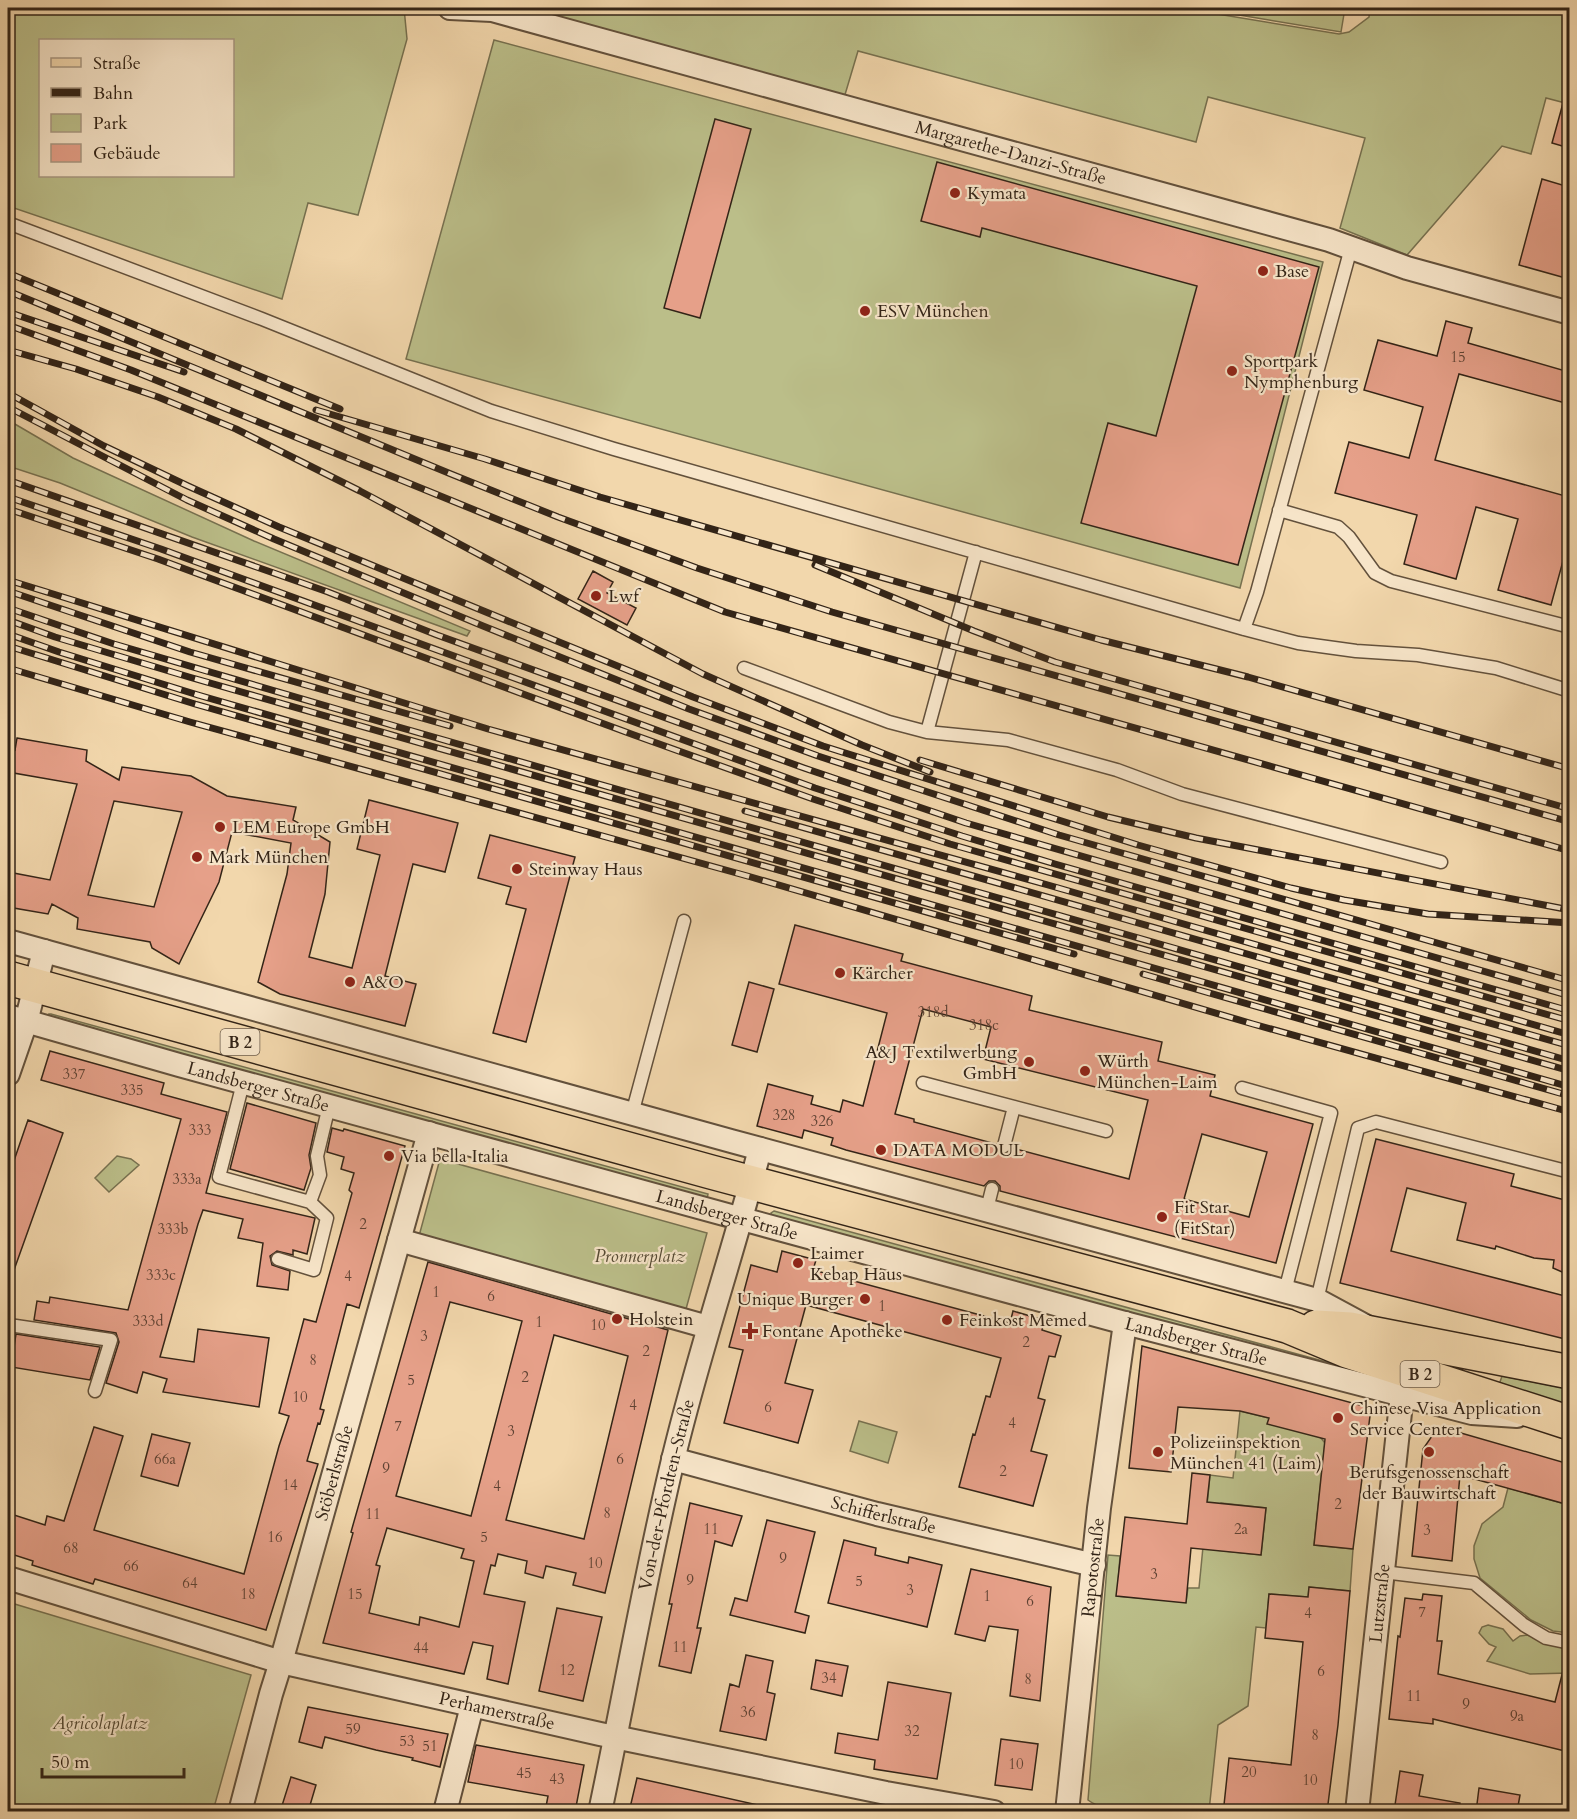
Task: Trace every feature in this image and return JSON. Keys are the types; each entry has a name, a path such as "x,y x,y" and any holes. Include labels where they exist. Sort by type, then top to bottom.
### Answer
{"main road":[{"name":"Landsberger Straße","path":"21,982 1084,1273 1287,1326 1347,1351 1476,1372 1569,1372"},
{"name":"Landsberger Straße","path":"1287,1326 1350,1329 1384,1336 1476,1372 1562,1420"}],"street":[{"name":"Margarethe-Danzi-Straße","path":"450,8 492,10 1249,218 1351,248 1407,268 1569,313"},
{"name":"Landsberger Straße","path":"8,941 760,1149 989,1199 1317,1300 1384,1336"},
{"path":"8,1074 21,982 45,951"},
{"name":"Landsberger Straße","path":"17,1019 243,1083 1125,1323 1472,1413 1562,1420"},
{"name":"Stöberlstraße","path":"240,1812 270,1694 281,1662 429,1133"},
{"path":"752,1182 760,1149"},
{"name":"Von-der-Pfordten-Straße","path":"600,1812 640,1602 673,1459 708,1328 752,1182"},
{"path":"399,1240 708,1328"},
{"name":"Rapotostraße","path":"1067,1812 1099,1508 1125,1323"},
{"name":"Lutzstraße","path":"1357,1812 1402,1394"},
{"name":"Schifferlstraße","path":"673,1459 877,1514 1094,1565"},
{"name":"Perhamerstraße","path":"8,1578 281,1662 615,1737 897,1804 994,1812"},
{"path":"445,1812 472,1706"}],"lane":[{"path":"8,223 491,411 625,452 1298,643 1356,651 1418,654 1496,668 1569,691"},
{"path":"1244,629 1257,592 1351,248"},
{"path":"1279,510 1338,527 1349,537 1376,573 1391,581 1569,627"},
{"path":"927,732 976,552"},
{"path":"744,668 889,722 927,732 1008,740 1117,770 1182,794 1441,862"},
{"path":"632,1114 684,921"},
{"path":"243,1083 219,1177 310,1202 327,1218 314,1270 278,1259"},
{"path":"923,1083 1106,1131"},
{"path":"1242,1088 1331,1113 1285,1291"},
{"path":"310,1202 320,1175 317,1156 329,1106"},
{"path":"1004,1146 1014,1107"},
{"path":"1317,1300 1358,1128 1376,1122 1569,1172"},
{"path":"8,1334 9,1324 111,1340 95,1391"},
{"path":"1383,1572 1474,1582 1524,1625 1546,1638 1569,1643"}],"green space":[{"path":"8,8 404,8 407,39 358,215 308,203 282,299 8,206"},
{"path":"519,8 1181,8 1339,34 1349,32 1369,17 1370,8 1569,8 1569,104 1546,98 1531,154 1502,146 1407,255 1340,228 1365,138 1208,97 1196,142 858,51 844,98"},
{"path":"1197,8 1345,8 1341,32"},
{"name":"ESV München","path":"494,40 1323,262 1240,588 406,359"},
{"path":"8,420 73,458 254,541 470,631 467,636 192,537 60,483 8,466"},
{"path":"49,1014 708,1194 707,1199 50,1019"},
{"path":"117,1156 131,1159 139,1165 109,1192 95,1178"},
{"name":"Pronnerplatz","path":"440,1159 707,1233 686,1309 419,1236"},
{"path":"774,1211 1363,1372 1433,1395 772,1216 771,1213"},
{"path":"1502,1376 1569,1389 1569,1406 1503,1384 1500,1382"},
{"path":"1240,1411 1269,1418 1320,1437 1325,1443 1314,1545 1353,1549 1350,1591 1309,1587 1308,1597 1269,1594 1266,1628 1256,1627 1248,1706 1218,1725 1209,1811 1146,1812 1099,1806 1088,1800 1108,1555 1120,1556 1117,1596 1186,1602 1188,1588 1199,1588 1210,1475 1233,1478","holes":["1221,1503 1266,1508 1261,1555 1216,1550"]},
{"path":"859,1421 897,1432 888,1463 850,1451"},
{"path":"1508,1488 1569,1505 1569,1633 1553,1631 1531,1620 1480,1578 1474,1559 1474,1546 1482,1524 1503,1507"},
{"name":"Agricolaplatz","path":"8,1602 251,1675 213,1811 8,1811"},
{"path":"1488,1625 1503,1629 1513,1641 1520,1636 1527,1635 1569,1647 1569,1673 1530,1674 1487,1661 1496,1647 1489,1644 1479,1633 1482,1627"}],"building":[{"path":"1565,96 1569,97 1569,148 1552,143"},
{"path":"715,119 751,129 700,318 664,308"},
{"name":"Sportpark Nymphenburg","path":"937,162 1319,267 1238,565 1081,523 1108,423 1156,436 1197,286 982,228 980,237 921,221"},
{"path":"1542,179 1569,187 1569,279 1519,265"},
{"path":"1446,321 1472,328 1468,343 1569,372 1569,404 1459,374 1435,460 1569,497 1569,539 1551,605 1498,590 1518,519 1476,507 1456,579 1404,564 1417,515 1335,493 1349,442 1409,458 1423,407 1364,390 1378,340 1437,356"},
{"name":"Lwf","path":"593,571 613,582 607,593 636,608 627,625 578,599"},
{"name":"Mark München","path":"17,738 87,750 86,761 119,780 122,767 191,776 227,796 296,807 293,820 330,842 325,894 309,957 352,968 380,855 357,849 369,800 458,823 445,872 413,864 385,976 416,984 405,1026 280,994 258,982 287,874 291,843 232,832 219,882 179,964 152,948 150,942 77,929 78,918 52,904 48,914 8,907 8,872 50,880 77,784 8,772 8,746 15,750","holes":["114,801 182,812 154,907 88,895"]},
{"path":"490,835 575,857 526,1042 493,1033 526,909 506,904 511,887 478,878"},
{"path":"795,925 903,954 901,961 1032,996 1029,1010 1162,1042 1158,1061 1215,1075 1210,1096 1313,1124 1276,1263 1000,1191 1000,1186 995,1181 989,1181 984,1186 846,1150 831,1145 833,1138 804,1130 802,1138 757,1126 768,1084 813,1096 811,1104 840,1112 843,1100 863,1106 887,1013 779,984","holes":["923,1009 991,1027 983,1059 1148,1100 1129,1179 1012,1148 1007,1154 1001,1154 996,1149 996,1144 914,1122 914,1119 895,1114","1202,1134 1267,1152 1249,1217 1184,1199"]},
{"path":"749,982 774,989 757,1052 732,1045"},
{"path":"50,1051 164,1083 161,1094 227,1112 206,1193 315,1218 307,1254 293,1250 293,1255 277,1251 270,1256 272,1265 290,1271 288,1290 257,1286 263,1243 238,1238 243,1219 203,1210 198,1224 160,1357 194,1362 198,1329 269,1338 259,1407 163,1392 167,1379 143,1372 137,1393 106,1383 119,1342 116,1333 34,1320 37,1301 49,1303 50,1297 128,1310 181,1119 41,1080"},
{"path":"247,1103 316,1123 309,1155 311,1168 304,1190 230,1169"},
{"path":"28,1120 63,1133 9,1284 8,1178"},
{"path":"332,1128 343,1131 344,1129 405,1146 359,1308 347,1304 320,1409 324,1410 307,1461 318,1464 266,1630 95,1579 93,1584 32,1565 33,1561 8,1553 8,1513 45,1525 47,1516 64,1521 94,1427 123,1436 94,1530 244,1574 289,1416 279,1413 304,1319 316,1322 352,1193 349,1190 354,1173 341,1169 344,1157 327,1152"},
{"path":"1376,1139 1514,1174 1511,1186 1569,1201 1569,1275 1553,1268 1554,1260 1534,1258 1496,1246 1495,1249 1457,1240 1466,1203 1407,1188 1391,1251 1569,1297 1569,1340 1340,1283"},
{"path":"782,1251 816,1260 813,1270 1010,1323 1013,1311 1044,1320 1042,1330 1061,1336 1055,1357 1049,1356 1038,1398 1045,1400 1031,1451 1047,1455 1033,1506 959,1487 973,1434 975,1435 986,1396 990,1397 1001,1358 806,1305 785,1383 813,1390 798,1443 724,1423 743,1350 729,1347 751,1265 777,1272"},
{"path":"428,1262 668,1330 605,1593 573,1585 576,1573 546,1566 543,1578 525,1573 527,1561 498,1554 495,1566 491,1565 484,1594 525,1602 508,1684 487,1679 493,1646 473,1642 464,1674 323,1643 353,1533 351,1532","holes":["450,1302 522,1321 471,1516 396,1496","554,1335 628,1356 584,1539 506,1520","387,1528 464,1549 461,1558 474,1561 459,1627 420,1617 419,1625 369,1613 380,1566 376,1565"]},
{"path":"16,1334 100,1347 90,1380 11,1367"},
{"path":"1142,1346 1371,1408 1353,1549 1314,1545 1325,1439 1267,1424 1269,1418 1240,1411 1178,1407 1171,1472 1129,1468"},
{"path":"1446,1430 1569,1464 1569,1505 1460,1475 1452,1561 1412,1556 1423,1449 1432,1436"},
{"path":"152,1434 190,1443 178,1486 141,1476"},
{"path":"1192,1473 1210,1475 1207,1502 1266,1508 1261,1555 1191,1548 1186,1603 1116,1596 1125,1517 1187,1524"},
{"path":"690,1503 742,1516 732,1546 715,1541 697,1628 701,1628 691,1673 659,1666"},
{"path":"767,1520 815,1532 795,1612 809,1616 805,1633 730,1615 735,1598 747,1601"},
{"path":"844,1540 876,1548 875,1555 908,1563 909,1557 942,1565 927,1627 828,1603"},
{"path":"971,1569 1051,1587 1040,1701 1010,1696 1018,1630 989,1626 985,1641 955,1634"},
{"path":"1309,1587 1350,1591 1338,1725 1327,1812 1290,1812 1224,1805 1229,1758 1291,1765 1303,1642 1265,1638 1269,1594 1308,1597"},
{"path":"1423,1594 1442,1596 1437,1641 1442,1641 1438,1674 1555,1702 1564,1667 1569,1667 1569,1752 1433,1719 1433,1724 1389,1719 1398,1636 1400,1637 1405,1598 1422,1600"},
{"path":"557,1608 602,1617 583,1701 539,1691"},
{"path":"746,1655 773,1661 767,1692 775,1694 766,1740 720,1731 730,1684 739,1687"},
{"path":"816,1660 848,1666 842,1696 811,1689"},
{"path":"888,1682 951,1693 937,1779 874,1769 875,1760 835,1753 838,1733 878,1740"},
{"path":"308,1707 448,1734 440,1767 412,1760 413,1758 325,1737 322,1748 299,1742"},
{"path":"1001,1739 1038,1744 1032,1790 995,1785"},
{"path":"476,1745 584,1765 575,1812 545,1812 548,1796 468,1782"},
{"path":"1400,1771 1423,1775 1419,1796 1460,1803 1459,1812 1394,1812"},
{"path":"291,1777 316,1785 308,1812 280,1812"},
{"path":"637,1778 758,1805 757,1812 629,1812"},
{"path":"1479,1788 1520,1795 1517,1812 1476,1812"}],"railway":[{"path":"8,273 340,409"},
{"path":"8,291 451,474 558,517 697,568 832,612 1570,822"},
{"path":"8,312 184,372"},
{"path":"8,325 131,370 725,612 1570,851"},
{"path":"8,350 76,369 158,397 236,429 360,491 703,674 862,745 930,772"},
{"path":"8,393 104,446 279,527 693,697 823,746 1138,845 1291,888 1344,900 1428,914 1570,923"},
{"path":"8,407 187,500 274,539 689,709 818,756 1059,835 1570,981"},
{"path":"316,410 485,459 600,497 1101,640 1248,677 1570,769"},
{"path":"8,480 328,592 437,635 804,768 966,823 1570,996"},
{"path":"8,497 161,549 815,788 1055,864 1570,1011"},
{"path":"8,509 158,559 813,799 950,844 1570,1021"},
{"path":"815,565 1055,662 1570,809"},
{"path":"8,580 488,729 1048,885 1570,1035"},
{"path":"8,591 190,652 450,726"},
{"path":"8,608 114,644 395,726 1570,1061"},
{"path":"8,620 55,637 189,677 1570,1071"},
{"path":"8,634 198,695 1570,1087"},
{"path":"8,646 195,704 1074,954"},
{"path":"8,668 190,722 751,877 1253,1024 1570,1112"},
{"path":"920,760 1108,817 1196,838 1570,910"},
{"path":"745,811 1570,1046"},
{"path":"1143,974 1570,1096"}],"place":[{"name":"Kymata","path":"955,193"},
{"name":"Base","path":"1263,271"},
{"name":"ESV München","path":"865,311"},
{"name":"Sportpark Nymphenburg","path":"1232,371"},
{"name":"Lwf","path":"596,596"},
{"name":"LEM Europe GmbH","path":"220,827"},
{"name":"Mark München","path":"197,857"},
{"name":"Steinway Haus","path":"517,869"},
{"name":"Kärcher","path":"840,973"},
{"name":"A&O","path":"350,982"},
{"name":"A&J Textilwerbung GmbH","path":"1029,1062"},
{"name":"Würth München-Laim","path":"1085,1071"},
{"name":"DATA MODUL","path":"881,1150"},
{"name":"Via bella Italia","path":"389,1156"},
{"name":"Fit Star (FitStar)","path":"1162,1217"},
{"name":"Laimer Kebap Haus","path":"798,1263"},
{"name":"Unique Burger","path":"865,1299"},
{"name":"Holstein","path":"617,1319"},
{"name":"Feinkost Memed","path":"947,1320"},
{"name":"Fontane Apotheke","path":"750,1331"},
{"name":"Chinese Visa Application Service Center","path":"1338,1418"},
{"name":"Polizeiinspektion München 41 (Laim)","path":"1158,1452"},
{"name":"Berufsgenossenschaft der Bauwirtschaft","path":"1429,1452"}]}
